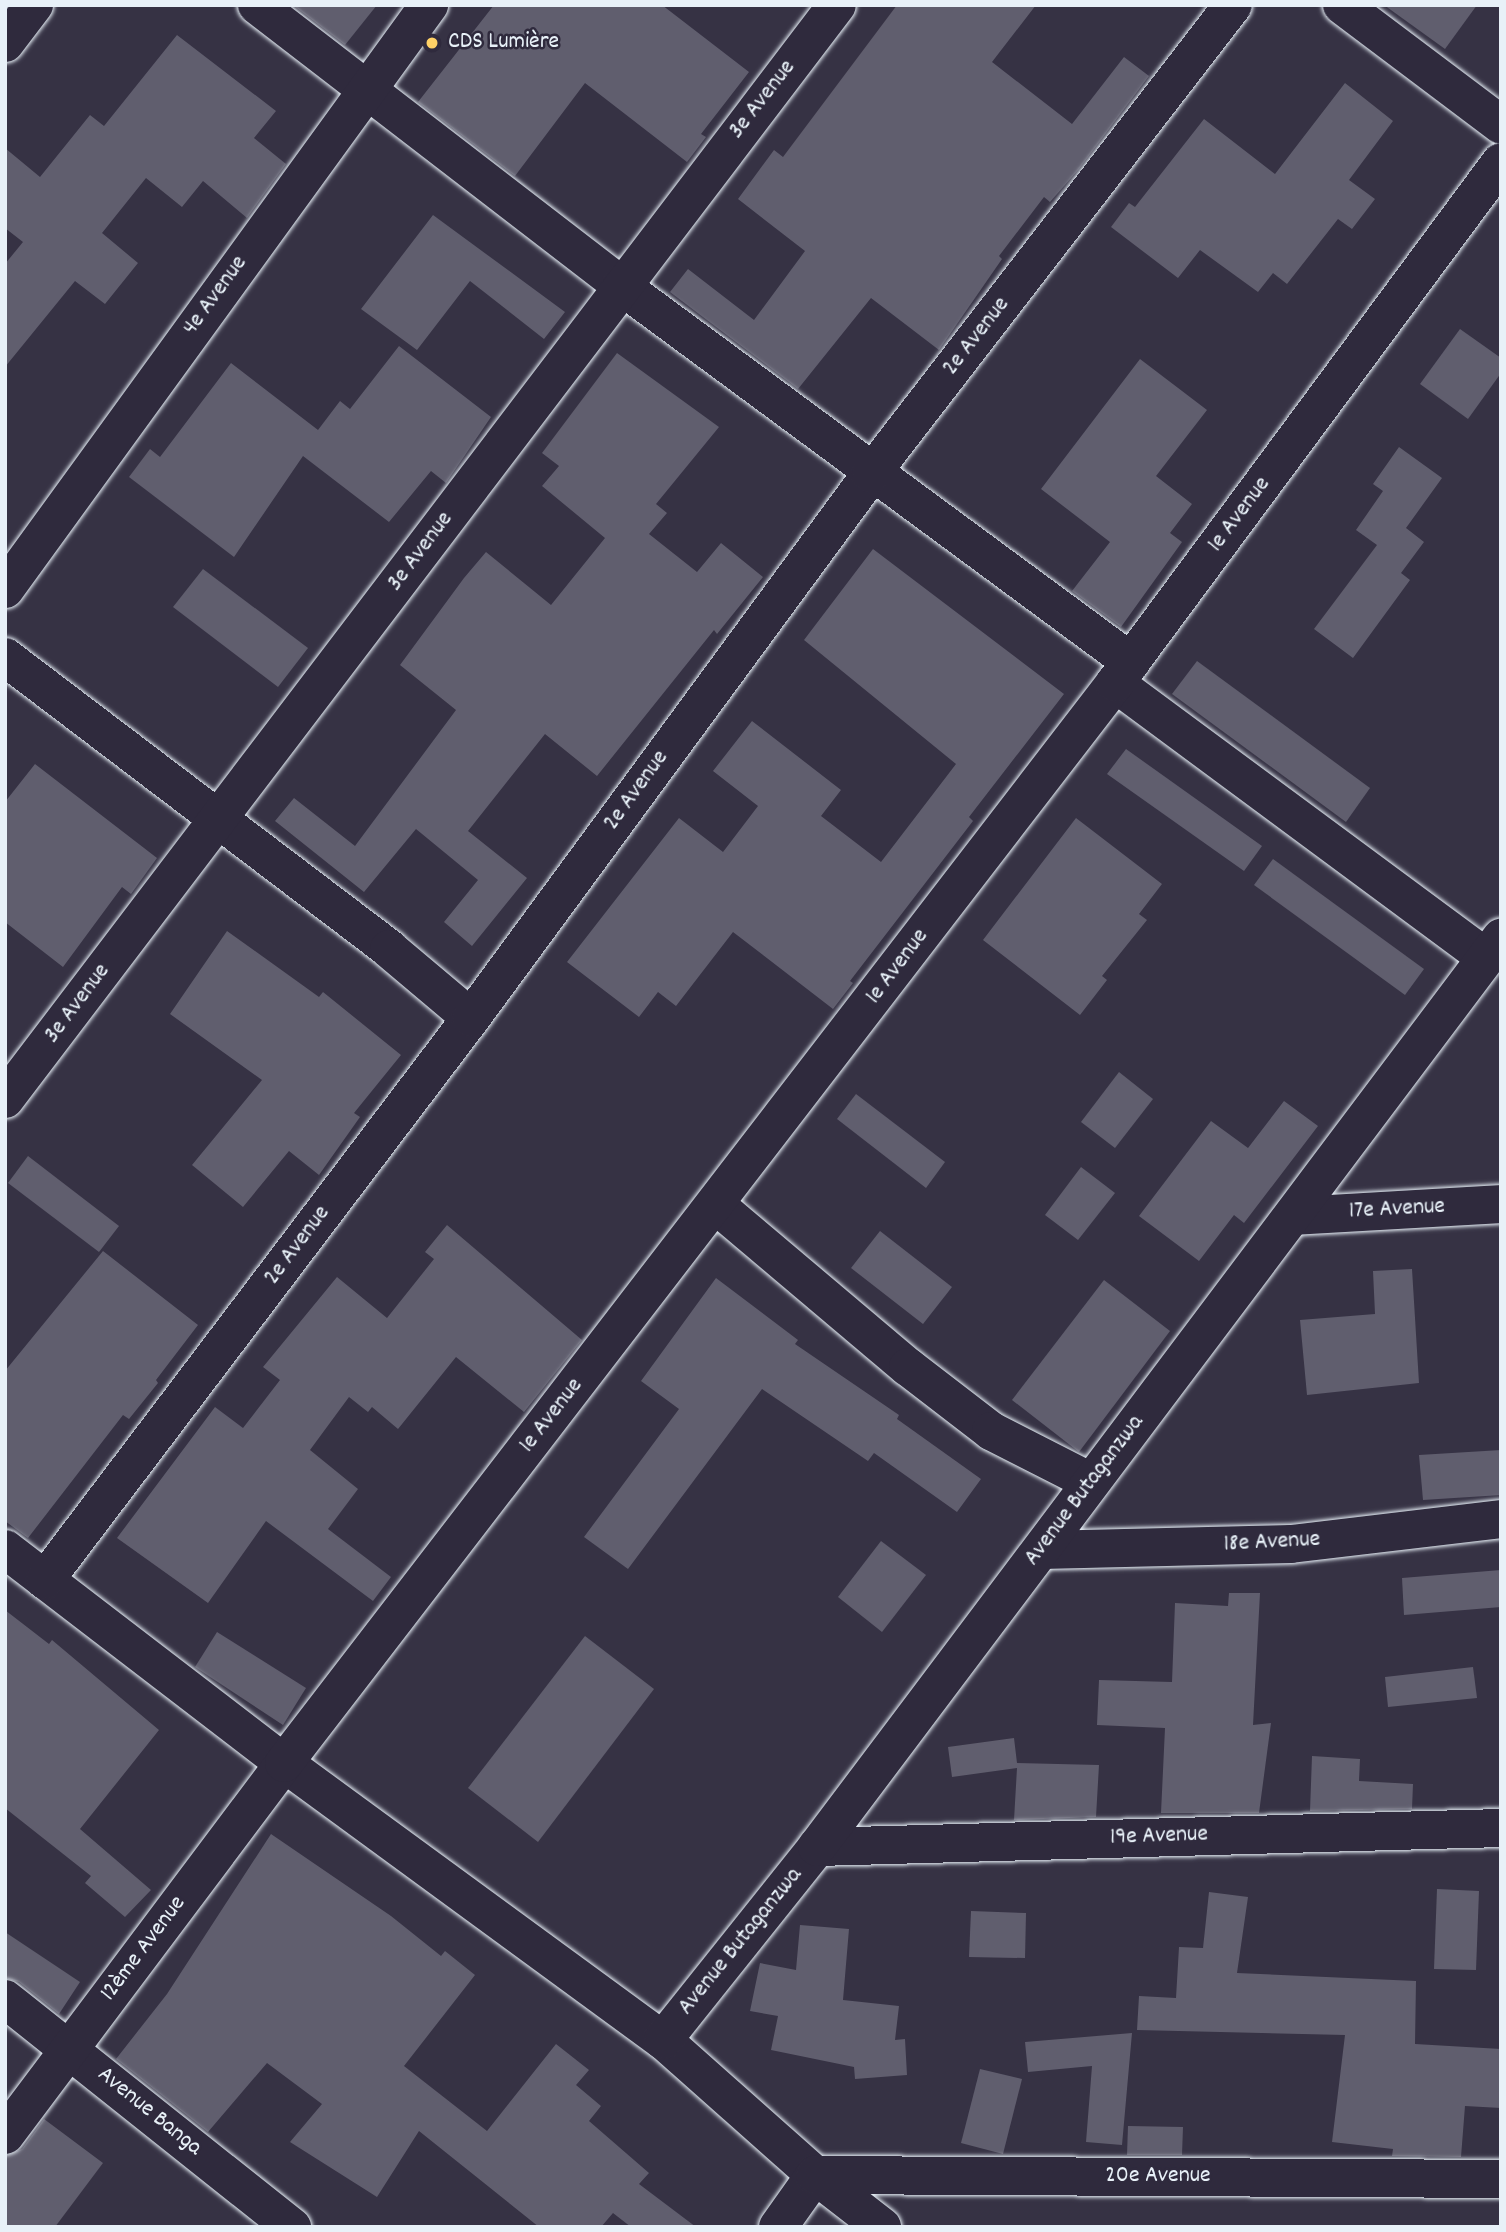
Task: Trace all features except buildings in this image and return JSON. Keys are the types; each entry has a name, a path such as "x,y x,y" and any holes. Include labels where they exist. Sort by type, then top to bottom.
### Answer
{"street":[{"path":"5,43 34,5"},
{"path":"257,5 364,90 871,474 1123,673 1493,947"},
{"name":"4e Avenue","path":"5,589 364,90 429,5"},
{"name":"3e Avenue","path":"5,1099 219,821 620,285 837,5"},
{"name":"2e Avenue","path":"45,1580 471,1018 871,474 1233,5"},
{"path":"1342,5 1501,125"},
{"name":"1e Avenue","path":"284,1763 1123,673 1501,162"},
{"path":"5,657 389,949 471,1018"},
{"name":"Avenue Butaganzwa","path":"663,2040 817,1847 1493,947"},
{"name":"17e Avenue","path":"1293,1216 1501,1204"},
{"path":"716,1205 908,1367 991,1431 1091,1482"},
{"name":"18e Avenue","path":"1042,1550 1291,1545 1501,1519"},
{"path":"5,1549 284,1763 663,2040 815,2175 882,2227"},
{"name":"12ème Avenue","path":"5,2135 284,1763"},
{"name":"19e Avenue","path":"817,1847 1501,1828"},
{"name":"Avenue Banga","path":"5,1999 292,2227"},
{"path":"778,2227 815,2175"},
{"name":"20e Avenue","path":"815,2175 1501,2179"}],"place":[{"name":"CDS Lumière","path":"432,43"}]}
